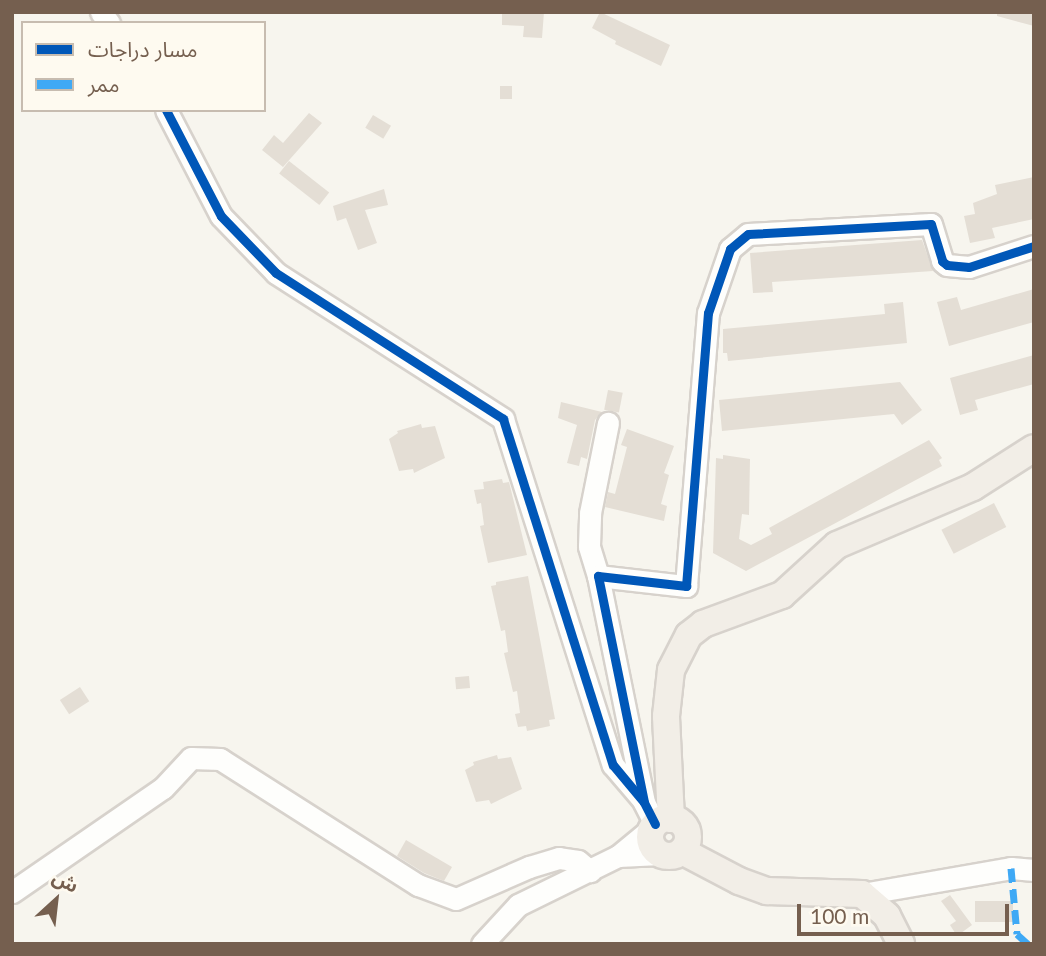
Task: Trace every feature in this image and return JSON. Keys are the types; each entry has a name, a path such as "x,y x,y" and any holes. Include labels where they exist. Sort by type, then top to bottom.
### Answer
{"main road":[{"path":"901,944 887,916 862,894 767,891 671,853 687,840 685,828 656,818 667,782 666,716 671,670 689,635 703,624 782,594 837,545 973,487 1034,448"}],"street":[{"path":"167,112 221,216 276,273 503,419 613,765 656,818"},
{"path":"598,576 686,586 708,313 730,248 748,234 930,224 942,261 947,265 969,268 1034,247"},
{"path":"608,424 590,513 589,546 656,818"},
{"path":"12,892 163,788 191,758 220,760 418,885 456,899 529,867 559,858 578,861 590,871"},
{"path":"482,944 518,905 618,856 656,818"},
{"path":"618,856 671,853"},
{"path":"862,894 1011,868 1034,870"}],"building":[{"path":"502,12 544,12 542,38 523,37 524,26 502,25"},
{"path":"600,12 670,45 661,66 615,44 616,41 592,28"},
{"path":"997,12 1034,12 1034,26 997,16"},
{"path":"500,86 512,86 512,99 500,99"},
{"path":"309,113 322,123 283,167 262,150 274,135 283,143"},
{"path":"373,115 391,126 383,139 365,128"},
{"path":"289,161 329,192 319,205 279,174"},
{"path":"1034,177 1034,219 992,228 995,238 970,243 964,216 975,214 973,203 997,194 995,185"},
{"path":"384,189 388,205 365,210 377,243 358,250 346,218 337,221 333,206"},
{"path":"922,240 933,271 772,282 773,292 753,293 750,253"},
{"path":"1034,289 1034,322 949,346 937,302 957,297 961,310"},
{"path":"903,302 907,343 728,361 727,353 723,353 723,329 885,314 884,304"},
{"path":"1034,355 1034,384 975,400 978,410 960,415 950,378"},
{"path":"900,382 922,410 902,425 894,414 722,431 719,400"},
{"path":"608,390 623,393 619,412 604,410"},
{"path":"561,402 602,412 595,420 587,459 581,457 579,466 567,463 577,425 558,418"},
{"path":"421,424 422,428 435,426 445,458 414,473 413,469 399,471 389,439 398,433 397,431"},
{"path":"627,429 674,446 664,473 669,475 661,504 667,506 664,521 605,507 608,492 615,494 627,447 621,445"},
{"path":"929,440 942,458 939,460 942,466 746,571 713,553 716,458 723,459 723,455 750,459 749,515 742,514 739,539 751,545 772,534 769,528"},
{"path":"502,479 503,483 509,482 527,555 488,563 480,526 484,525 481,503 477,504 474,490 484,489 483,482"},
{"path":"994,503 1006,527 954,554 941,530"},
{"path":"528,576 555,719 549,720 550,726 527,731 526,726 518,727 515,714 520,713 517,691 513,692 504,653 508,652 505,630 501,631 491,586 496,585 496,582"},
{"path":"469,676 470,688 456,689 455,677"},
{"path":"80,687 89,701 69,714 60,700"},
{"path":"497,755 498,759 511,757 522,789 491,804 489,800 476,802 465,770 474,765 473,762"},
{"path":"406,840 452,867 444,881 424,873 397,856"},
{"path":"950,895 972,925 957,936 950,925 956,921 941,901"},
{"path":"975,901 1013,901 1013,922 975,922"}],"marked path":[{"path":"1011,868 1017,934 1028,944"}],"cycle path":[{"path":"167,112 221,216 276,273 503,419 613,765 643,801"},
{"path":"655,824 644,802 598,576 686,586 708,313 730,249 748,234 931,224 942,261 947,265 969,267 1034,246"}]}
